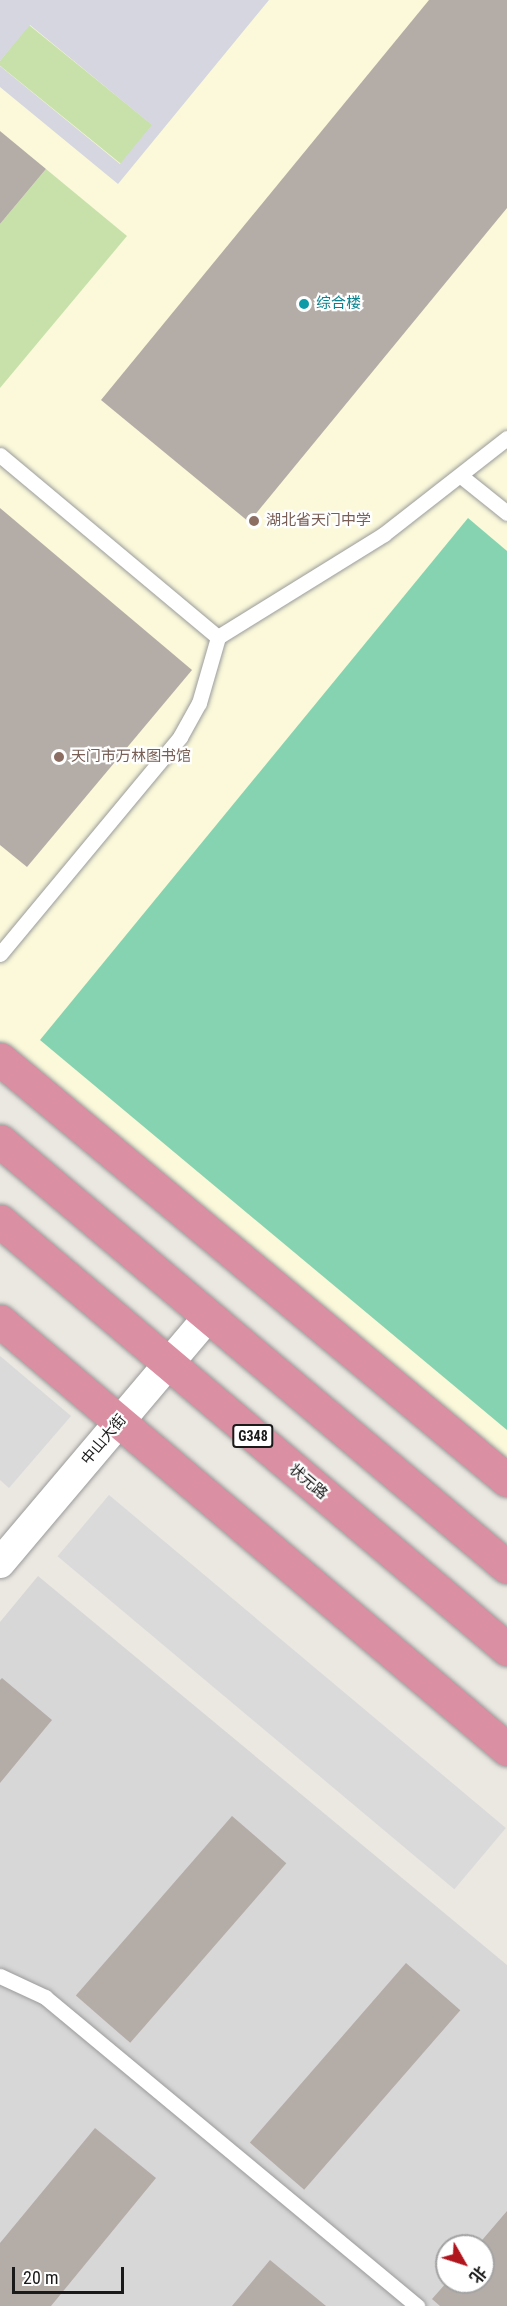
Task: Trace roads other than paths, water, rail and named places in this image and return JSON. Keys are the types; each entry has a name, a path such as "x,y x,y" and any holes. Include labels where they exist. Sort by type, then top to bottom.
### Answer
{"highway":[{"path":"0,1059 507,1480"},
{"path":"0,1141 207,1318 507,1567"},
{"name":"状元路","path":"0,1221 507,1649"},
{"path":"0,1321 507,1749"}],"street":[{"name":"中山大街","path":"0,1563 207,1318"}],"lane":[{"path":"0,954 180,736 200,703 218,637 384,534 507,438"},
{"path":"0,455 218,637"},
{"path":"461,476 507,513"},
{"path":"0,1976 45,1997 417,2306"}],"place":[{"name":"综合楼","path":"304,304"},
{"name":"湖北省天门中学","path":"254,521"},
{"name":"天门市万林图书馆","path":"59,757"}]}
